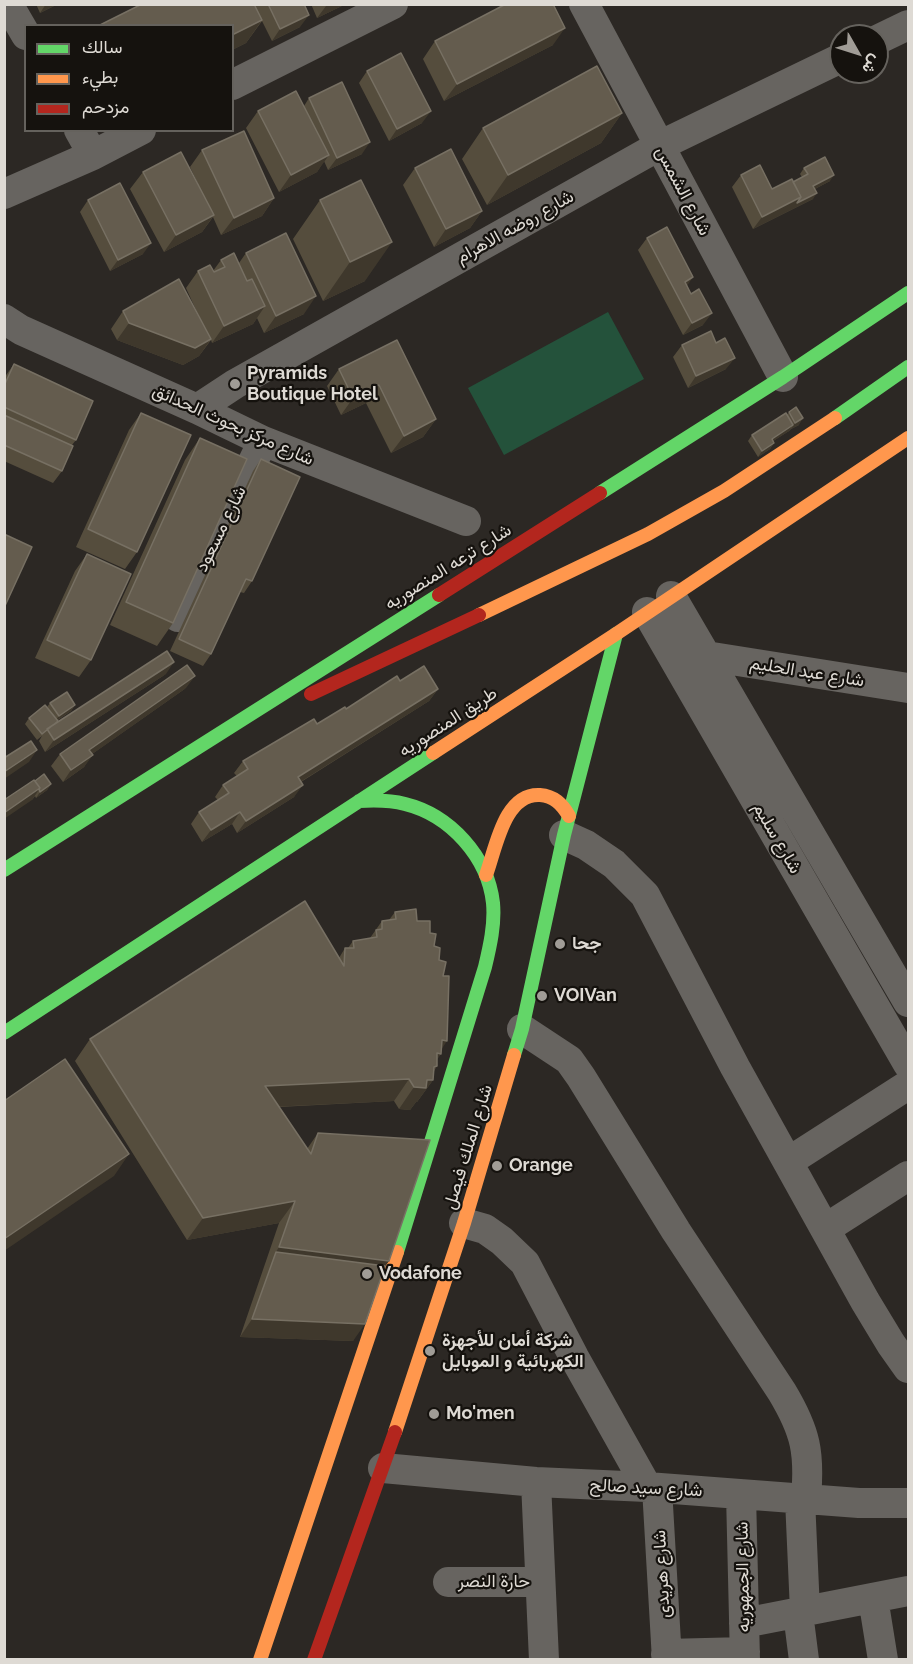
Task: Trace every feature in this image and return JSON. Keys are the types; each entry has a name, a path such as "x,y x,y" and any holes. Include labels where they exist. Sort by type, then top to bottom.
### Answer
{"main road":[{"name":"شارع ترعه المنصوريه","path":"4,870 783,376 909,292"},
{"path":"255,710 321,691 561,578 648,534 724,491 909,368"},
{"name":"طريق المنصوريه","path":"4,1033 616,634 909,438"},
{"name":"شارع الملك فيصل","path":"314,1659 383,1468 464,1223 522,1029 567,825 616,634"},
{"path":"486,875 506,817 516,802 533,794 551,797 565,808 567,825"},
{"name":"شارع الملك فيصل","path":"260,1659 425,1166 482,979 494,928 493,901 486,875 474,852 456,832 435,816 411,805 386,800 359,801"}],"street":[{"path":"8,4 24,32"},
{"path":"234,84 393,4"},
{"name":"شارع الشمس","path":"584,4 783,376"},
{"path":"889,34 909,25"},
{"name":"شارع روضه الاهرام","path":"197,410 235,384 659,146 829,64"},
{"path":"4,194 86,142 132,132"},
{"name":"شارع مركز بحوث الحدائق","path":"4,319 21,330 263,441 466,521"},
{"name":"شارع مسعود","path":"178,616 263,441"},
{"name":"شارع سليم","path":"671,596 909,1002"},
{"name":"شارع سليم","path":"647,612 909,1064"},
{"name":"شارع عبد الحليم","path":"706,656 909,688"},
{"path":"567,825 586,845 614,864 645,895 735,1067 865,1301 891,1344 909,1368"},
{"path":"522,1029 569,1060 796,1416 805,1443 809,1471 803,1499 804,1659"},
{"path":"788,1162 909,1085"},
{"path":"825,1229 909,1176"},
{"path":"464,1223 484,1229 502,1241 525,1263 573,1357 652,1487"},
{"name":"شارع سيد صالح","path":"383,1468 536,1482 652,1487 859,1503 909,1503"},
{"path":"536,1482 544,1659"},
{"name":"شارع هريدى","path":"652,1487 666,1657"},
{"name":"شارع الجمهوريه","path":"741,1494 745,1645"},
{"name":"حارة النصر","path":"447,1582 540,1582"},
{"path":"666,1657 745,1645 802,1612 909,1591"},
{"path":"873,1598 883,1659"}],"green space":[{"path":"608,312 644,379 504,455 468,388"}],"building":[{"path":"142,4 254,4 262,20 234,34 234,24 102,24"},
{"path":"268,4 304,4 309,15 280,29"},
{"path":"506,4 553,4 565,28 457,84 435,41"},
{"path":"401,53 431,111 397,129 367,71"},
{"path":"597,66 622,113 508,175 483,128"},
{"path":"342,82 370,142 337,158 309,98"},
{"path":"296,91 329,155 291,175 258,111"},
{"path":"244,131 274,198 234,218 202,150"},
{"path":"451,149 482,211 446,229 415,168"},
{"path":"181,152 214,215 176,235 143,172"},
{"path":"825,157 834,175 813,186 817,193 797,203 801,197 793,182 808,174 804,168"},
{"path":"760,165 772,189 792,179 801,197 762,217 741,175"},
{"path":"361,180 392,242 350,262 320,200"},
{"path":"120,183 151,243 118,260 88,200"},
{"path":"667,227 693,277 685,282 691,294 699,289 712,313 692,323 647,238"},
{"path":"286,233 316,296 276,316 246,253"},
{"path":"234,253 247,281 252,279 265,306 224,326 198,271 210,265 214,272 225,267 221,260"},
{"path":"179,279 211,339 195,348 129,323 123,311"},
{"path":"711,331 716,343 725,338 735,358 696,376 682,345"},
{"path":"397,340 436,419 404,436 379,385 353,398 339,369"},
{"path":"14,364 93,401 76,440 4,407 4,386"},
{"path":"796,407 803,418 795,423 789,412"},
{"path":"141,413 191,435 137,552 88,529"},
{"path":"786,413 793,425 772,439 774,443 762,451 752,435"},
{"path":"4,415 73,446 62,471 4,445"},
{"path":"200,438 247,459 173,623 126,602"},
{"path":"261,459 300,477 252,581 246,579 211,654 179,639"},
{"path":"4,534 32,547 4,608"},
{"path":"87,554 131,574 91,660 47,640"},
{"path":"167,651 174,662 54,740 47,729"},
{"path":"187,665 195,676 89,750 93,755 71,770 60,754"},
{"path":"424,666 438,689 298,777 303,785 246,821 240,812 211,830 199,812 229,793 223,785 248,769 243,761 314,719 317,724 345,707 346,709 397,676 400,681"},
{"path":"67,692 75,705 59,716 50,703"},
{"path":"45,705 58,721 42,734 29,718"},
{"path":"31,741 37,750 4,772 4,758"},
{"path":"44,774 51,784 40,792 35,781"},
{"path":"34,780 40,788 4,813 4,800"},
{"path":"305,901 344,966 345,948 354,948 353,941 377,937 376,930 382,929 382,921 396,919 395,912 416,909 417,921 430,921 430,933 436,934 434,946 440,948 439,960 446,962 443,976 449,976 447,1041 442,1040 441,1054 437,1053 437,1066 434,1067 433,1080 427,1080 426,1088 414,1087 409,1079 265,1086 311,1154 318,1133 430,1140 389,1261 279,1247 295,1201 203,1218 90,1039"},
{"path":"65,1059 129,1154 4,1239 4,1101"},
{"path":"276,1252 385,1266 365,1324 252,1319"}],"traffic: fast":[{"path":"600,493 783,377 908,293"},
{"path":"835,418 908,367"},
{"path":"4,870 439,595"},
{"path":"514,1055 522,1029 564,835 616,634"},
{"path":"4,1033 433,753"},
{"path":"359,801 405,804 437,818 451,828 475,854 490,886 493,903 493,927 485,967 397,1252"}],"traffic: slow":[{"path":"479,615 648,534 724,491 835,418"},
{"path":"433,753 616,634 908,438"},
{"path":"486,875 503,824 518,803 528,797 540,795 549,797 557,801 569,816"},
{"path":"395,1432 464,1223 514,1055"},
{"path":"260,1660 397,1252"}],"traffic: jam":[{"path":"439,595 600,493"},
{"path":"311,694 479,615"},
{"path":"314,1660 395,1432"}],"place":[{"name":"Pyramids Boutique Hotel","path":"235,384"},
{"name":"جحا","path":"560,944"},
{"name":"VOIVan","path":"542,996"},
{"name":"Orange","path":"497,1166"},
{"name":"Vodafone","path":"367,1274"},
{"name":"شركة أمان للأجهزة الكهربائية و الموبايل","path":"430,1351"},
{"name":"Mo'men","path":"434,1414"}]}
